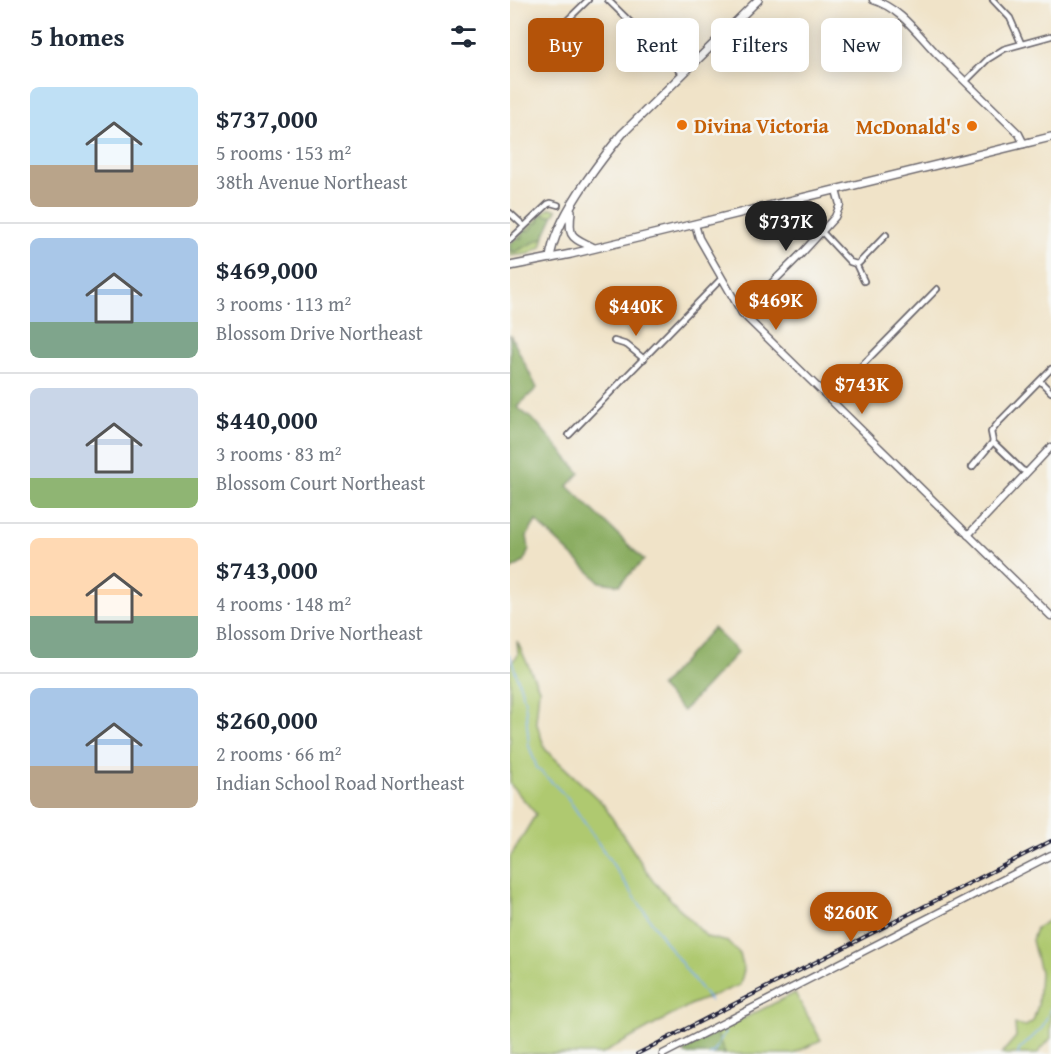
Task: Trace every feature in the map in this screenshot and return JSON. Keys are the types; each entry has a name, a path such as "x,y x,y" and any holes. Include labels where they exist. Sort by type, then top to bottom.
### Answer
{"main road":[{"path":"550,258 553,240 597,165 622,134 758,0"},
{"path":"510,266 695,224 1051,137"},
{"path":"571,207 570,234 594,248"}],"street":[{"path":"570,18 588,0"},
{"path":"608,0 683,74"},
{"path":"873,0 887,5 900,15 1019,134 1024,144"},
{"path":"993,0 1010,18 1021,43"},
{"path":"966,81 996,53 1021,43 1051,36"},
{"path":"742,313 835,217 839,210 836,190"},
{"path":"511,238 548,204 558,205"},
{"path":"510,213 524,226"},
{"path":"695,224 699,238 742,313 1051,616"},
{"path":"822,232 850,262 856,264 861,262 886,235"},
{"path":"856,264 864,281"},
{"path":"569,435 721,279"},
{"path":"829,399 937,289"},
{"path":"614,341 627,345 644,358"},
{"path":"1027,472 1022,470 993,442 991,432 1051,369"},
{"path":"1040,381 1051,392"},
{"path":"972,466 993,442"},
{"path":"968,535 1051,447"},
{"path":"663,1054 1051,855"}],"green space":[{"path":"551,208 557,210 547,226 541,247 529,254 510,256 510,245"},
{"path":"542,214 553,217 544,237 514,252 510,250 510,243 517,238 523,238 523,232 530,231 539,222"},
{"path":"510,334 537,388 517,407 538,424 580,473 568,486 644,560 619,585 600,582 536,521 527,536 529,549 524,562 510,570"},
{"path":"713,628 738,652 683,711 660,687"},
{"path":"517,641 539,689 536,721 545,749 603,804 653,881 707,937 728,942 740,954 744,970 740,985 692,1004 602,1054 510,1054 510,857 536,814 510,784 510,664 518,655"},
{"path":"1051,919 1051,1038 1037,1054 1001,1054 1016,1037 1015,1024 1026,1026 1033,1021 1038,1005 1040,972 1032,940 1036,928"},
{"path":"795,993 821,1040 793,1054 725,1054 716,1032"},
{"path":"716,1032 725,1054 685,1054 685,1050"}],"waterway":[{"path":"510,655 525,701 529,746 537,768 567,797 666,943 710,1001"},
{"path":"1018,1054 1019,1050 1042,1028 1051,1008"},
{"path":"710,1054 714,1052 725,1032"}],"railway":[{"path":"637,1054 1051,841"}],"place":[{"name":"Divina Victoria","path":"682,125"},
{"name":"McDonald's","path":"972,126"}]}
